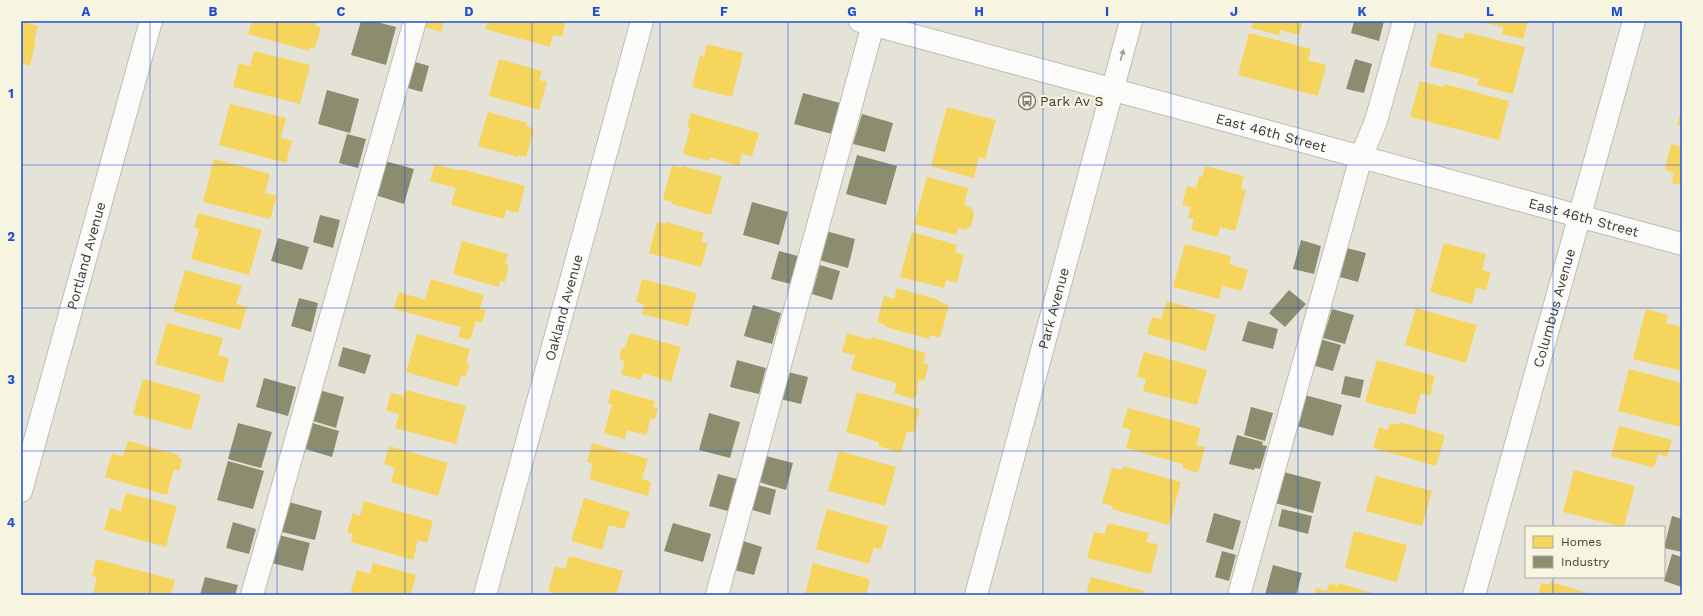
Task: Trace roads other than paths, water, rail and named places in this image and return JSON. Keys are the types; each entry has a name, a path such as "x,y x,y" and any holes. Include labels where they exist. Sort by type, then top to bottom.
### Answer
{"street":[{"name":"Portland Avenue","path":"21,491 151,21"},
{"path":"252,595 415,21"},
{"name":"Oakland Avenue","path":"485,595 642,21"},
{"name":"Park Avenue","path":"976,595 1112,89 1132,21"},
{"path":"1239,595 1361,157 1376,121 1404,21"},
{"name":"Columbus Avenue","path":"1474,595 1634,21"},
{"path":"717,595 869,22"},
{"name":"East 46th Street","path":"869,22 1682,244"}],"place":[{"name":"Park Av S","path":"1027,101"}]}
